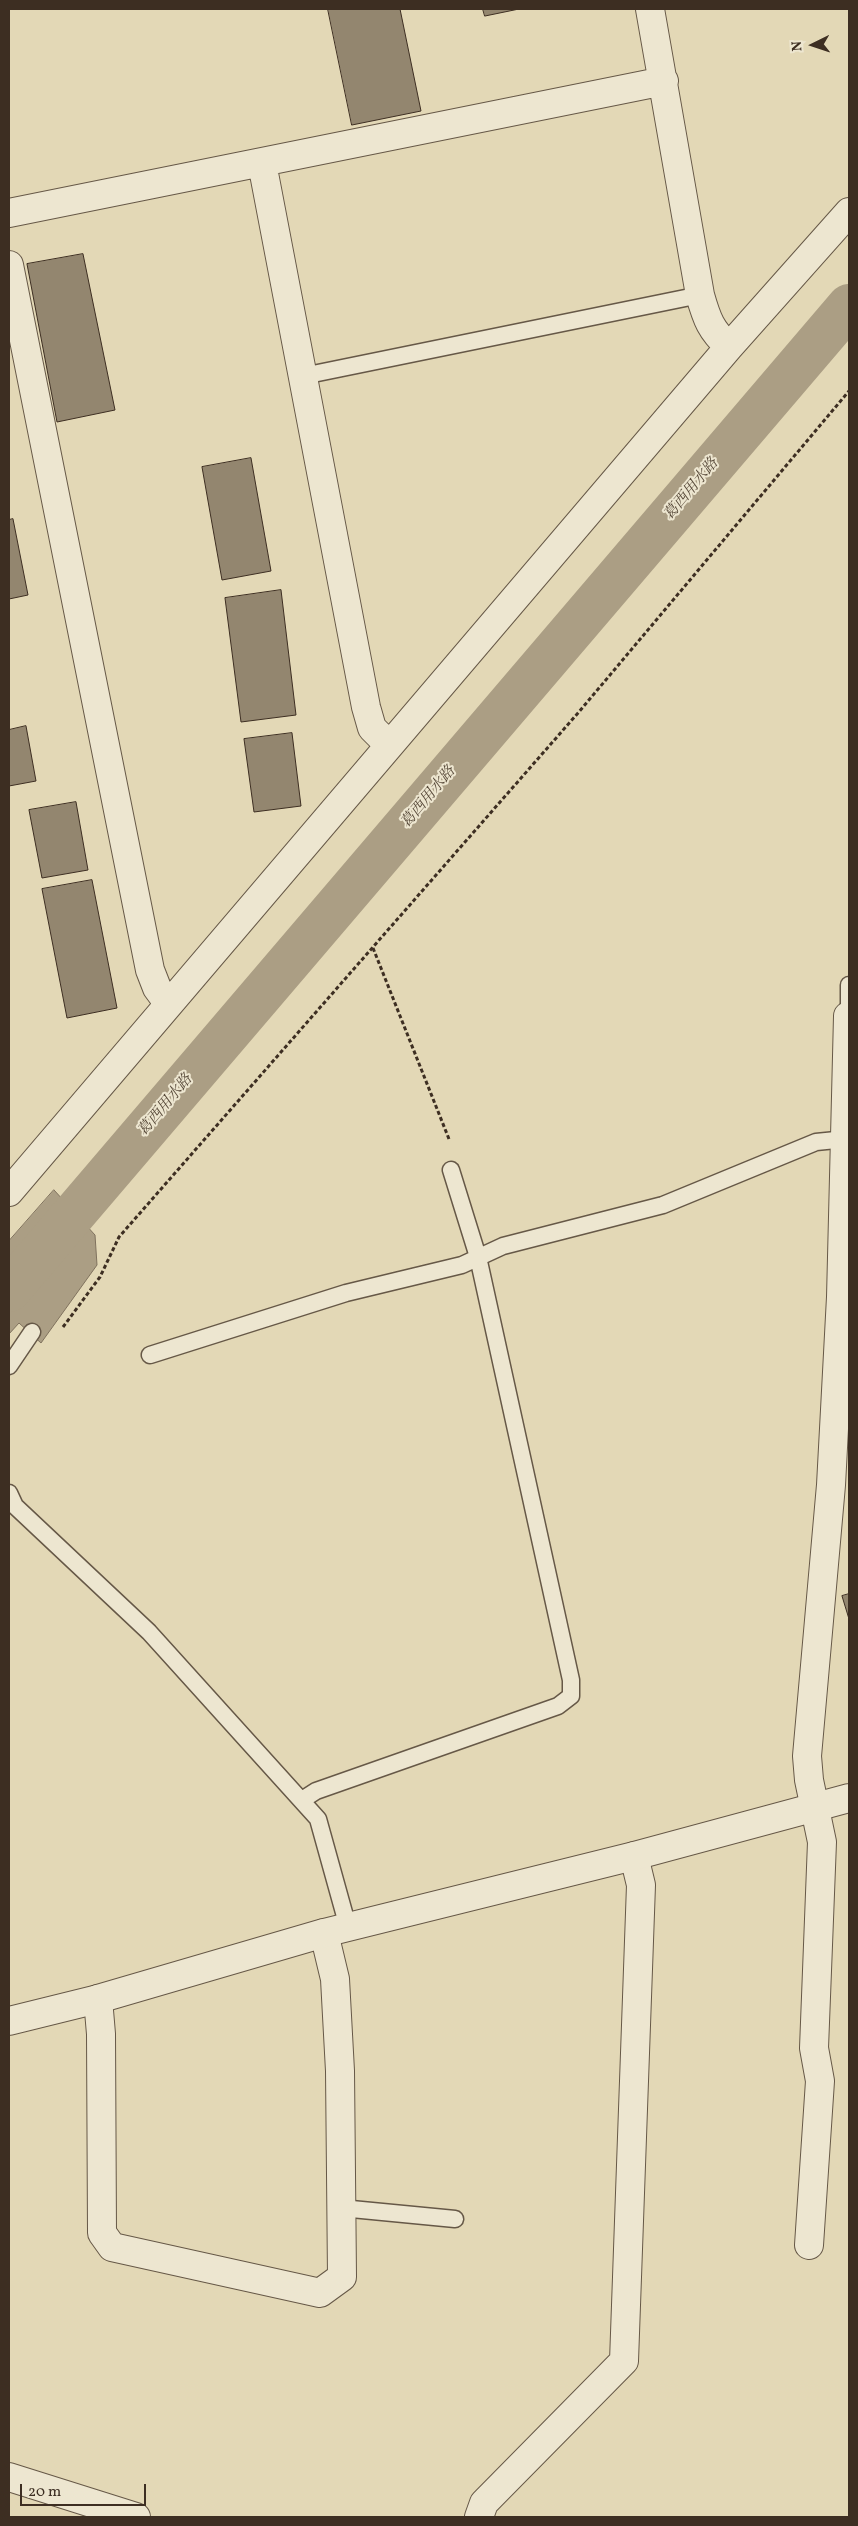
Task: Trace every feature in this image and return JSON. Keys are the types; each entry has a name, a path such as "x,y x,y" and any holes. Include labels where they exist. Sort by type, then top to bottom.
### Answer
{"street":[{"path":"650,9 700,295 706,318 714,333 729,347"},
{"path":"9,213 664,81"},
{"path":"262,163 366,707 372,728 389,745"},
{"path":"9,1192 168,1002 729,347 849,212"},
{"path":"9,265 150,970 157,988 168,1002"},
{"path":"809,2245 820,2081 814,2048 822,1842 814,1806 807,1756 841,1448 849,1016"},
{"path":"9,2021 98,1999 336,1930 634,1856 849,1798"},
{"path":"479,2517 484,2503 624,2361 641,1885 634,1856"},
{"path":"98,1999 101,2034 102,2233 112,2247 320,2293 342,2277 340,2071 335,1979 336,1930"},
{"path":"9,2477 136,2517"}],"lane":[{"path":"302,376 700,295"},
{"path":"849,985 849,1016"},
{"path":"150,1355 346,1293 462,1265 503,1246 663,1204 816,1142 846,1139"},
{"path":"302,1800 316,1791 558,1706 571,1696 571,1680 478,1257 451,1170"},
{"path":"9,1366 32,1332"},
{"path":"9,1494 15,1506 149,1632 318,1819 336,1930"},
{"path":"342,2208 455,2219"}],"path":[{"path":"60,1330 100,1277 119,1238 578,713 849,391"},
{"path":"373,948 455,1157 451,1170"}],"shaded area":[{"path":"54,1190 95,1235 97,1265 41,1343 19,1323 9,1334 9,1241"}],"building":[{"path":"328,9 400,9 421,111 352,125"},
{"path":"483,9 519,9 485,16"},
{"path":"83,254 115,410 57,422 27,264"},
{"path":"251,458 271,571 222,580 202,467"},
{"path":"13,519 28,595 9,599 9,520"},
{"path":"281,590 296,715 241,722 225,598"},
{"path":"26,726 36,781 9,786 9,730"},
{"path":"292,733 301,806 254,812 244,739"},
{"path":"76,802 88,870 42,878 29,810"},
{"path":"92,880 117,1008 67,1018 42,889"},
{"path":"849,1594 849,1619 842,1596"}],"waterway":[{"name":"葛西用水路","path":"9,1290 849,306"}]}
